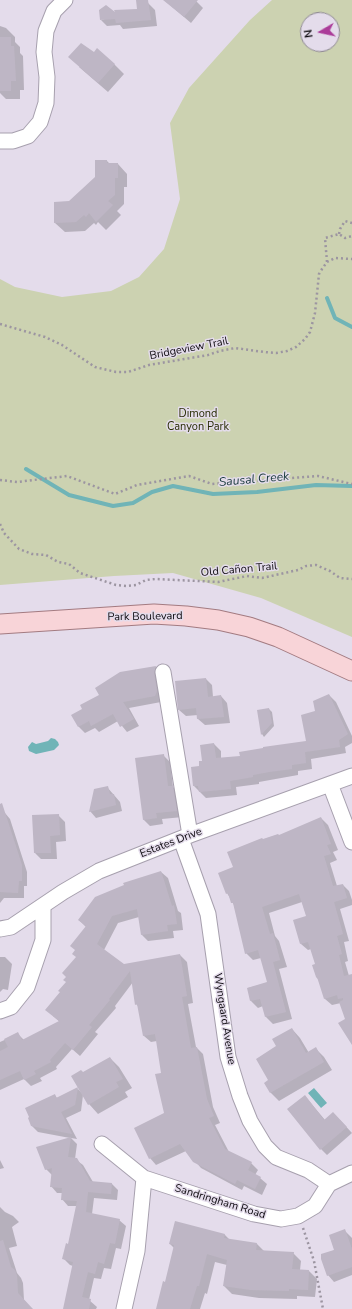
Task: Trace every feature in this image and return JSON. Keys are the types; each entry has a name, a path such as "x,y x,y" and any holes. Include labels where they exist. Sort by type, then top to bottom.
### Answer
{"main road":[{"name":"Park Boulevard","path":"0,624 154,614 218,620 249,627 278,637 352,671"}],"street":[{"path":"0,141 13,141 28,136 40,122 46,103 47,77 44,52 46,32 54,11 65,0"},
{"name":"Wyngaard Avenue","path":"163,672 186,837 208,914 228,1057 240,1096 250,1121 265,1146 276,1157 308,1170 329,1184"},
{"name":"Estates Drive","path":"0,930 11,927 63,892 100,871 186,837 352,776"},
{"path":"330,784 352,842"},
{"path":"0,1011 11,1007 27,987 43,940 43,906"},
{"name":"Sandringham Road","path":"102,1144 144,1178 254,1214 281,1219 298,1216 315,1206 329,1184"},
{"path":"329,1184 352,1173"},
{"path":"124,1309 137,1252 144,1178"}],"path":[{"path":"339,234 340,228 345,222 352,223"},
{"path":"352,236 345,238 339,234 325,238 327,262 335,258 352,259"},
{"name":"Bridgeview Trail","path":"0,324 45,337 62,345 95,367 116,372 128,372 148,365 235,348 264,352 287,351 296,347 310,332 316,313 319,274 327,262"},
{"path":"0,480 17,482 67,476 115,494 137,485 189,476 212,484 318,476 352,484"},
{"name":"Old Cañon Trail","path":"0,524 4,533 19,549 32,554 46,556 58,562 69,564 80,573 116,585 136,585 146,580 156,579 218,582 247,576 262,578 298,570 306,566 316,565 330,571 340,578 352,579"},
{"path":"305,1233 314,1261 322,1309"}],"green space":[{"name":"Dimond Canyon Park","path":"272,0 352,0 352,637 261,598 173,573 0,585 0,279 15,287 62,297 111,291 139,277 164,249 180,199 170,123 189,88 250,20"}],"shaded area":[{"path":"51,738 55,739 59,745 54,750 36,754 29,751 28,747 32,742 36,744 48,741"},
{"path":"314,1088 327,1103 321,1108 308,1093"}],"building":[{"path":"136,0 148,0 151,20 116,23 115,19 100,20 99,10 106,5 115,12 114,10 137,9"},
{"path":"163,0 198,0 184,17"},
{"path":"0,37 11,37 11,46 14,46 16,81 11,81 11,91 0,91"},
{"path":"81,43 94,52 97,48 115,64 98,83 68,57"},
{"path":"95,160 107,160 107,163 118,163 118,178 115,178 115,195 108,201 113,205 96,222 89,213 86,217 84,215 76,222 54,223 54,202 69,201 95,177"},
{"path":"156,666 154,673 157,691 155,696 123,702 134,719 120,727 113,714 91,726 89,721 78,727 71,715 82,709 80,705 99,695 95,688 120,672"},
{"path":"206,678 208,697 221,695 224,717 197,719 196,708 178,710 175,681"},
{"path":"329,694 348,734 339,740 340,747 305,752 306,763 292,765 292,769 253,775 253,777 230,781 231,789 199,792 198,786 193,786 191,767 199,766 199,761 202,761 200,745 214,743 216,758 240,756 239,752 306,741 301,715 315,711 313,701"},
{"path":"269,708 272,723 261,735 257,710"},
{"path":"164,754 168,786 173,786 177,811 156,813 157,818 143,820 135,758"},
{"path":"108,786 110,794 114,794 116,805 89,812 94,789"},
{"path":"2,803 22,865 22,881 19,881 18,893 0,892 0,804"},
{"path":"59,814 60,835 50,836 51,853 34,853 32,815"},
{"path":"321,817 331,844 327,845 331,854 324,856 333,886 343,884 347,898 334,902 343,934 337,936 342,954 339,955 344,976 352,974 352,1045 338,1023 345,1019 339,1002 343,1000 343,998 338,999 337,995 324,999 312,965 315,964 308,942 300,944 293,920 306,916 299,894 262,907 270,934 273,933 280,960 273,962 286,1012 265,1017 260,999 250,1001 247,988 267,982 258,950 245,954 233,903 231,903 228,893 226,894 218,873 233,867 227,852 262,838 279,835"},
{"path":"161,871 172,906 174,905 177,924 167,925 168,931 141,935 137,909 112,916 97,944 124,964 180,954 187,996 182,997 191,1048 197,1047 207,1099 214,1116 209,1118 225,1149 252,1162 248,1170 261,1177 255,1189 237,1180 235,1184 193,1162 180,1144 149,1159 134,1128 164,1113 155,1074 161,1073 155,1034 143,1036 137,1004 135,1005 130,971 109,999 110,1000 89,1025 92,1027 73,1050 65,1043 50,1060 51,1062 34,1071 36,1074 24,1080 20,1071 0,1080 0,1051 8,1047 4,1039 18,1032 22,1040 59,1021 45,1010 66,982 63,980 66,977 62,973 76,957 72,954 75,950 70,946 86,926 78,920 95,897 124,885 123,883"},
{"path":"292,1028 306,1053 316,1047 324,1062 270,1093 264,1083 268,1080 256,1059 276,1046 272,1039"},
{"path":"110,1057 123,1079 116,1082 119,1087 88,1105 71,1076 81,1070 83,1072"},
{"path":"78,1087 75,1105 61,1112 72,1134 31,1126 25,1108 55,1094 56,1098"},
{"path":"305,1095 324,1120 333,1112 347,1127 320,1150 287,1109"},
{"path":"71,1137 68,1157 77,1158 90,1181 112,1183 111,1194 88,1192 86,1212 120,1219 115,1244 110,1243 104,1264 98,1262 95,1274 88,1272 82,1297 91,1299 89,1309 63,1309 73,1262 62,1259 66,1243 68,1244 77,1201 61,1200 62,1188 50,1187 52,1168 45,1170 36,1147"},
{"path":"175,1221 225,1234 224,1238 257,1243 256,1250 294,1252 292,1269 309,1270 308,1290 251,1290 223,1286 227,1260 207,1254 199,1286 197,1286 190,1309 156,1309 163,1281 165,1282 174,1245 169,1244"},
{"path":"345,1229 352,1249 352,1267 327,1276 321,1259 321,1254 334,1250 329,1235"},
{"path":"3,1240 11,1267 15,1270 17,1276 18,1293 33,1309 0,1309 0,1241"}],"waterway":[{"path":"327,298 335,318 352,327"},
{"name":"Sausal Creek","path":"26,469 69,495 113,506 133,503 152,492 173,486 213,494 257,492 316,485 352,486"}]}
